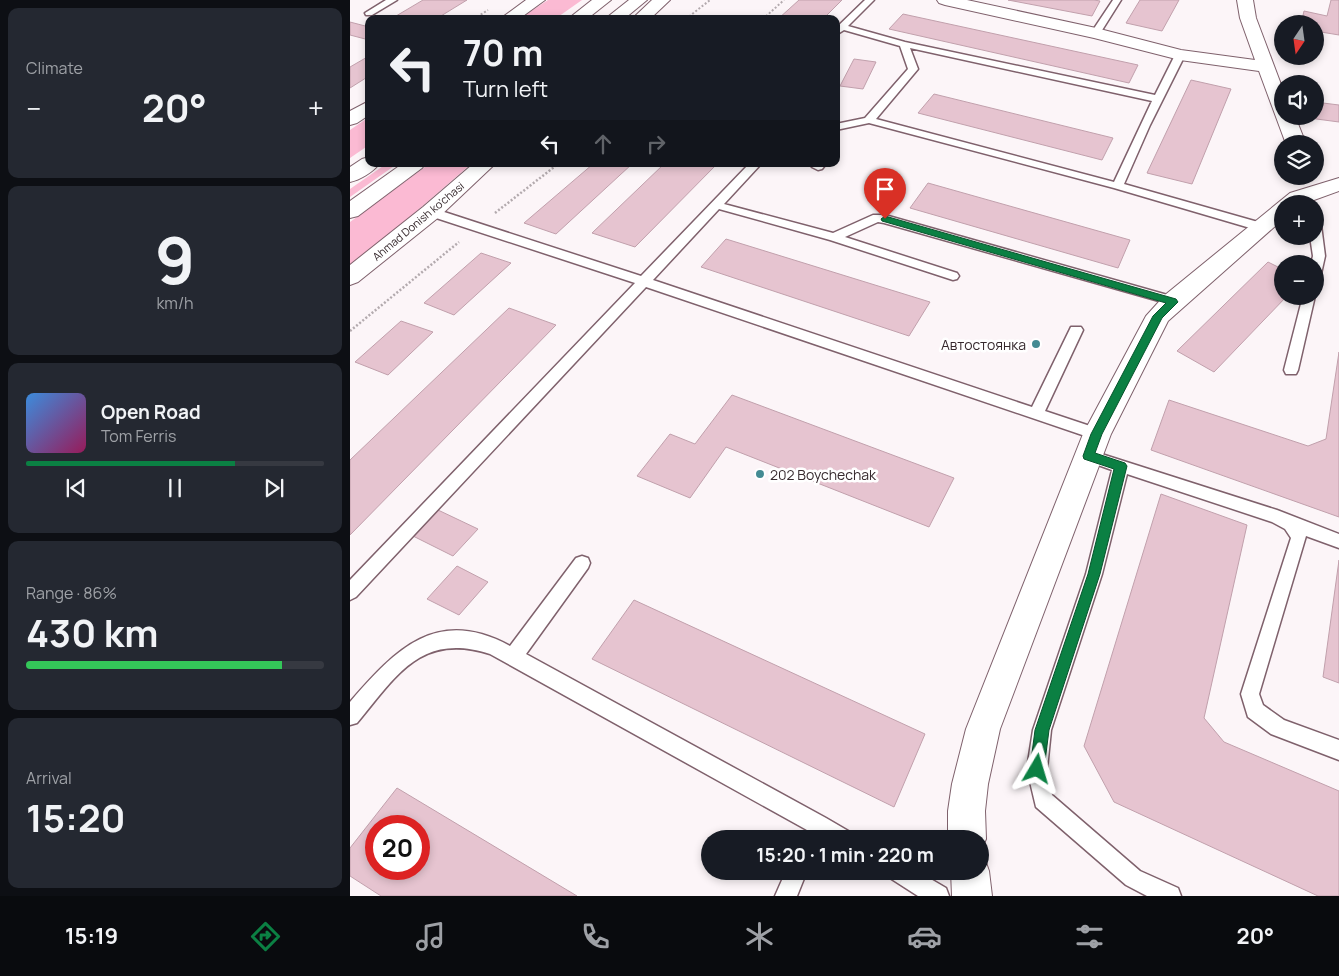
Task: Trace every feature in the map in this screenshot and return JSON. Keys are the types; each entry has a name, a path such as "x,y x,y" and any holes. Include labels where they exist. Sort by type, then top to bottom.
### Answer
{"street":[{"path":"514,15 537,0"},
{"path":"582,15 603,0"},
{"path":"642,13 662,0"},
{"path":"945,0 1096,33 1180,55 1265,67"},
{"path":"1245,0 1248,18 1274,90"},
{"path":"350,119 365,110"},
{"path":"350,176 365,166"},
{"path":"350,211 411,167"},
{"name":"Ahmad Donish ko'chasi","path":"350,277 431,212 483,167"},
{"path":"1305,195 1339,184"},
{"path":"967,830 966,817 971,770 983,729 1093,445 1158,316 1274,217"},
{"path":"971,880 972,896"}],"lane":[{"path":"369,13 393,0"},
{"path":"840,29 870,0"},
{"path":"1096,33 1117,0"},
{"path":"840,30 1158,99"},
{"path":"869,120 913,69 904,44"},
{"path":"1118,186 1180,55"},
{"path":"840,126 869,120 1118,186 1261,227"},
{"path":"350,592 752,167"},
{"path":"716,205 834,237 953,276"},
{"path":"431,212 643,281 1036,414 1093,445 1121,466 1277,517 1290,524 1339,541"},
{"path":"834,237 877,218 885,219 1173,302"},
{"path":"1291,370 1307,305"},
{"path":"1036,414 1076,330"},
{"path":"1121,466 1094,574 1042,730 1037,769 1043,800 1133,878 1170,896"},
{"path":"1290,524 1299,538 1250,694 1255,711 1278,727 1339,750"},
{"path":"513,657 582,563"},
{"path":"350,716 394,667 418,648 446,639 473,640 495,647 513,657 813,830"},
{"path":"786,896 793,880"},
{"path":"912,880 938,896"}],"path":[{"path":"691,15 710,0"},
{"path":"767,15 784,0"},
{"path":"350,331 554,167"}],"shaded area":[{"path":"548,0 582,0 561,15 525,15"},
{"path":"365,120 365,148 350,158 350,130"},
{"path":"382,167 393,167 350,197 350,189"},
{"path":"425,167 468,167 350,267 350,222"}],"building":[{"path":"423,0 467,0 443,15 398,15"},
{"path":"799,0 842,0 827,15 782,15"},
{"path":"1008,0 1094,0 1100,1 1092,16"},
{"path":"1140,0 1179,0 1162,31 1126,23"},
{"path":"1331,0 1339,0 1339,35 1324,32 1324,15 1327,16"},
{"path":"1304,11 1322,15 1303,15"},
{"path":"903,14 1138,65 1129,83 889,29"},
{"path":"350,22 365,26 365,39 350,35"},
{"path":"365,58 365,79 350,88 350,67"},
{"path":"854,59 876,62 863,89 840,86"},
{"path":"1191,80 1231,89 1192,184 1147,173"},
{"path":"934,94 1113,138 1102,160 918,113"},
{"path":"1324,103 1339,105 1339,122 1324,120"},
{"path":"589,167 629,167 556,234 524,223"},
{"path":"661,167 714,167 635,247 592,233"},
{"path":"928,183 1130,240 1118,268 910,208"},
{"path":"726,239 930,302 909,336 701,267"},
{"path":"481,253 511,263 454,315 424,303"},
{"path":"1268,262 1274,265 1274,305 1278,305 1214,372 1177,351"},
{"path":"509,308 556,325 350,535 350,460"},
{"path":"401,321 433,332 388,375 355,362"},
{"path":"1339,352 1339,517 1151,450 1169,400 1308,446 1326,439"},
{"path":"732,395 954,478 929,527 726,447 690,498 637,476 670,434 695,444"},
{"path":"1161,494 1247,525 1204,718 1224,742 1339,791 1339,896 1318,896 1114,802 1084,746"},
{"path":"438,510 478,529 453,556 413,536"},
{"path":"1339,560 1339,683 1323,677"},
{"path":"457,566 488,582 459,615 427,599"},
{"path":"634,600 925,734 894,807 592,659"},
{"path":"397,788 577,896 381,896 350,876 350,848 365,829 365,880 430,880 430,815 376,815"}],"place":[{"name":"Автостоянка","path":"1036,344"},
{"name":"202 Boychechak","path":"760,474"}],"route":[{"path":"885,219 1173,302 1158,316 1097,434 1088,456 1121,466 1094,574 1042,730 1037,769"}]}
